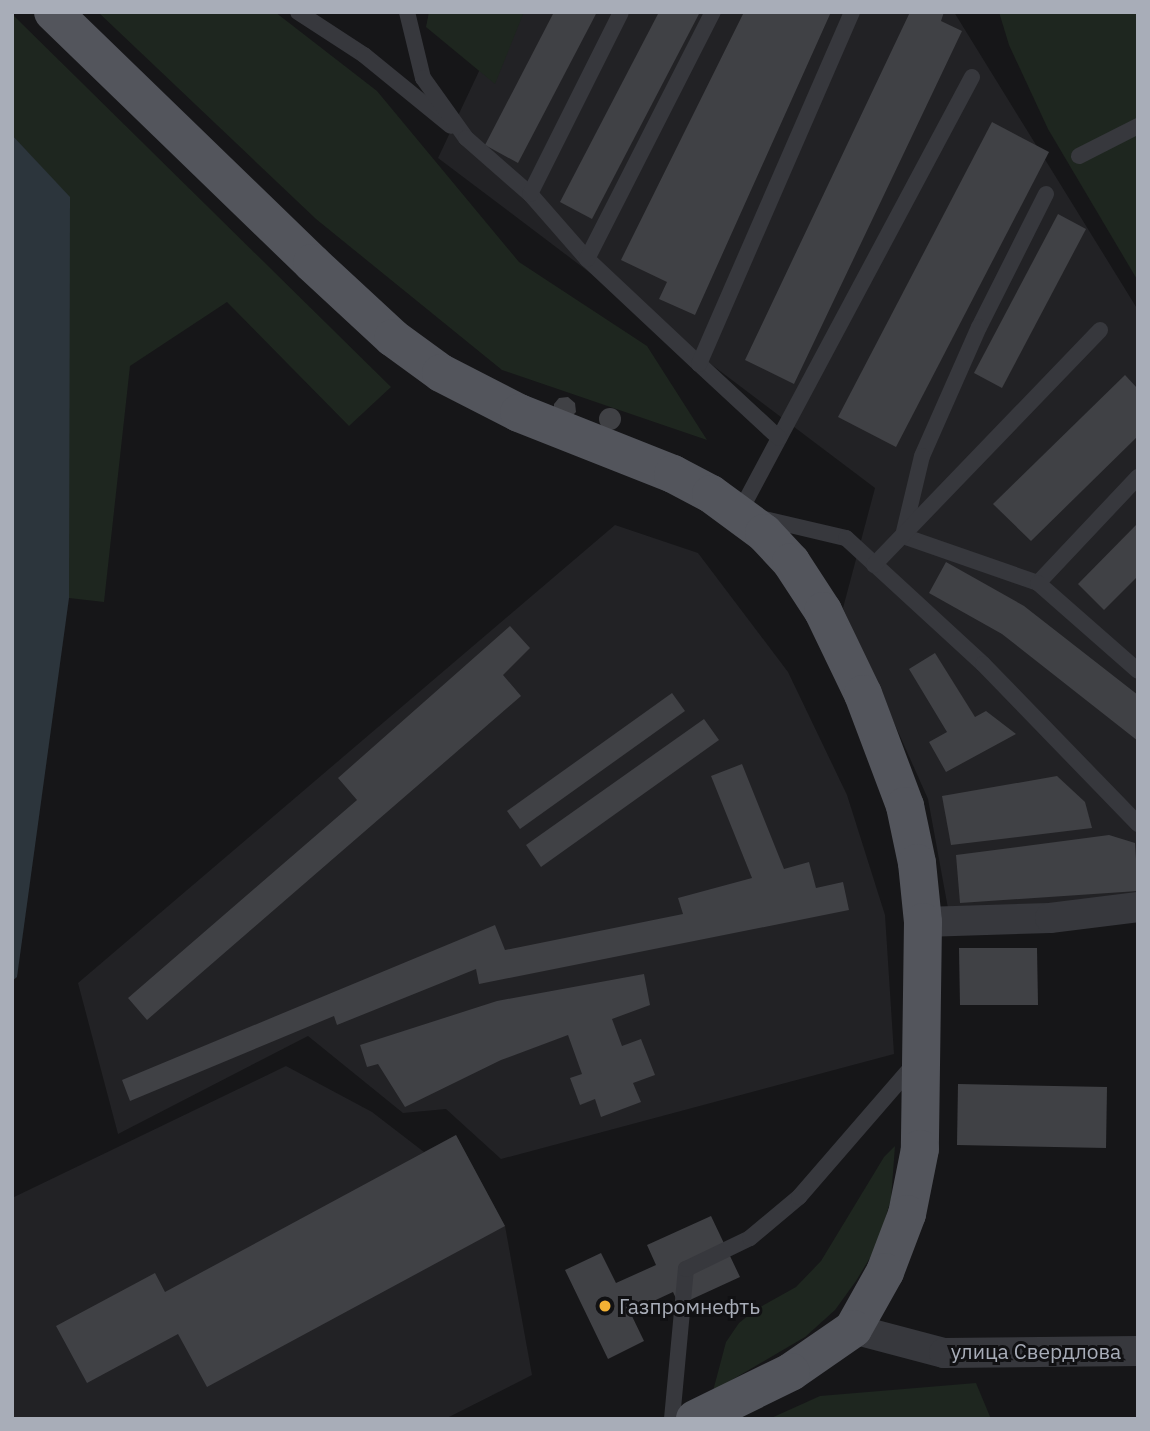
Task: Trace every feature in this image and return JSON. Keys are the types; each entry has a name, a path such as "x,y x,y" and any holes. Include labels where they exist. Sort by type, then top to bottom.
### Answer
{"main road":[{"path":"53,12 393,338 441,373 509,409 673,474 711,494 739,513 791,562 823,611 863,694 905,806 917,863 923,922 924,1053 920,1149 907,1214 885,1272 853,1329 791,1372 695,1419"}],"street":[{"path":"923,922 1050,918 1138,907"},
{"name":"улица Свердлова","path":"853,1329 944,1353 1138,1351"}],"lane":[{"path":"298,12 364,55 467,138 530,194 587,259 779,438"},
{"path":"407,12 423,78 467,138"},
{"path":"530,194 621,12"},
{"path":"587,259 713,12"},
{"path":"699,364 852,12"},
{"path":"972,77 739,513 846,538 983,664 1138,824"},
{"path":"1079,156 1138,126"},
{"path":"903,536 922,456 979,327 1046,194"},
{"path":"874,565 1100,330"},
{"path":"1038,583 1138,477"},
{"path":"903,536 1038,583 1138,671"},
{"path":"672,1419 686,1269 750,1238 799,1197 924,1053"}],"shaded area":[{"path":"98,12 275,12 377,91 519,262 647,346 707,440 502,370 316,219"},
{"path":"429,12 524,12 495,84 426,27"},
{"path":"507,12 954,12 1138,310 1138,901 949,914 928,799 843,608 875,488 438,158"},
{"path":"999,12 1138,12 1138,281 1048,129 1009,45"},
{"path":"12,14 391,387 349,426 227,302 130,366 104,602 69,598 69,197 12,135"},
{"path":"12,135 70,197 69,598 17,977 12,981"},
{"path":"615,525 698,553 788,672 847,795 885,915 894,1054 501,1159 446,1109 403,1113 308,1036 118,1134 78,983"},
{"path":"286,1066 372,1112 424,1152 456,1135 505,1226 532,1375 445,1419 12,1419 12,1198"},
{"path":"895,1146 891,1199 877,1246 835,1310 805,1337 713,1391 726,1342 739,1323 755,1310 796,1287 821,1261 884,1157"},
{"path":"976,1383 991,1419 769,1419 820,1396"}],"building":[{"path":"554,12 597,12 518,163 485,145"},
{"path":"659,12 700,12 592,219 560,202"},
{"path":"744,12 831,12 695,315 659,299 667,282 621,260"},
{"path":"910,12 944,12 941,21 962,31 794,384 745,360"},
{"path":"992,122 1049,152 896,447 838,417"},
{"path":"1058,214 1086,229 1002,388 974,373"},
{"path":"1125,375 1138,389 1138,436 1031,541 993,504"},
{"path":"568,397 575,403 576,412 570,418 554,413 554,404 559,398"},
{"path":"610,408 618,411 621,419 618,427 610,430 602,427 599,419 602,411"},
{"path":"1138,523 1138,576 1104,610 1078,584"},
{"path":"946,562 1024,606 1138,695 1138,741 1002,634 929,593"},
{"path":"510,626 530,648 503,675 521,696 147,1020 128,998 357,800 338,778"},
{"path":"935,653 975,717 986,711 1016,734 946,772 929,742 947,732 909,669"},
{"path":"672,693 685,711 520,829 507,811"},
{"path":"704,719 719,740 541,867 526,845"},
{"path":"742,764 784,869 809,862 816,888 843,882 849,910 479,984 476,969 337,1025 334,1016 130,1101 122,1080 495,925 505,950 683,914 678,898 752,878 711,776"},
{"path":"1057,776 1085,802 1092,828 951,845 942,796"},
{"path":"1109,835 1135,843 1138,891 960,903 956,855"},
{"path":"959,948 1037,948 1038,1005 960,1005"},
{"path":"644,974 650,1005 612,1019 622,1046 641,1039 655,1075 633,1083 641,1102 601,1117 595,1099 580,1105 570,1078 582,1074 568,1035 501,1060 405,1107 378,1064 367,1067 360,1045 497,1001"},
{"path":"958,1084 1107,1087 1106,1148 957,1145"},
{"path":"456,1135 505,1226 207,1387 178,1334 87,1383 56,1326 155,1273 165,1292"},
{"path":"711,1216 740,1277 679,1305 673,1292 630,1312 644,1341 608,1359 565,1270 601,1253 616,1283 656,1265 647,1245"}],"place":[{"name":"Газпромнефть","path":"605,1306"}]}
